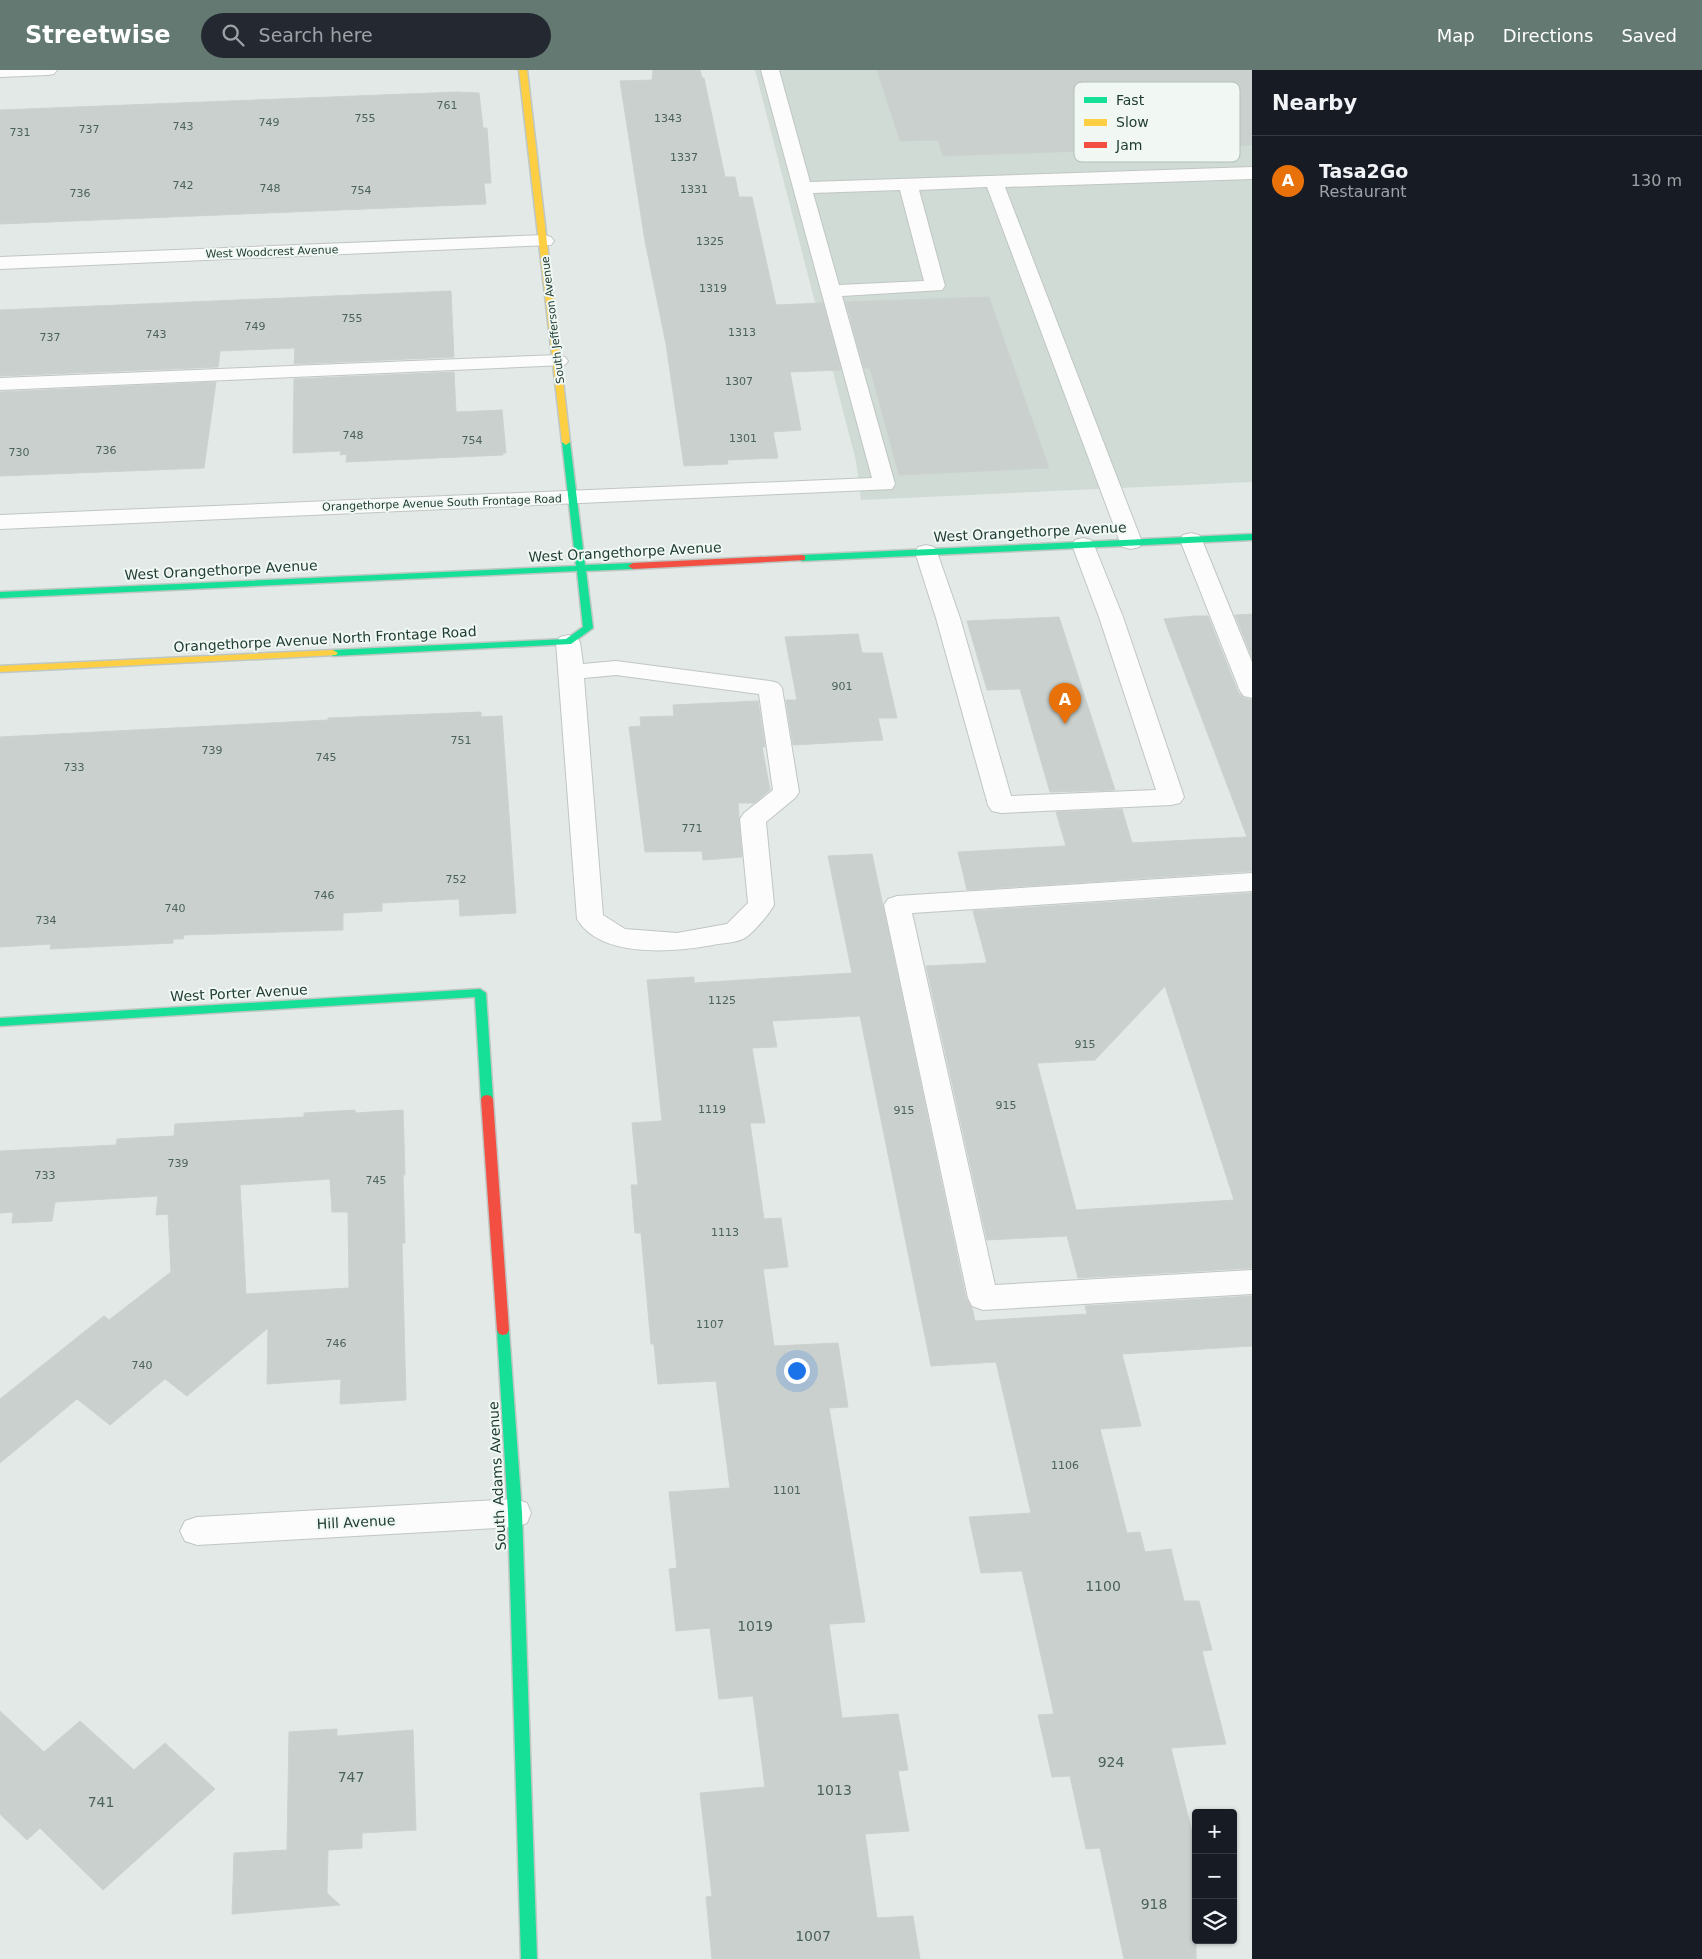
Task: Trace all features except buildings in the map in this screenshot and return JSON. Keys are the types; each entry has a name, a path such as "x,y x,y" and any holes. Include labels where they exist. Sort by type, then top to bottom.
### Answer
{"street":[{"path":"0,72 48,70"},
{"name":"South Jefferson Avenue","path":"523,70 583,569"},
{"path":"770,70 831,291 935,286 908,184"},
{"path":"802,188 1252,173"},
{"path":"994,181 1131,542"},
{"name":"West Woodcrest Avenue","path":"0,263 544,241"},
{"name":"Orangethorpe Avenue South Frontage Road","path":"0,522 884,484 831,291"},
{"path":"0,384 558,361"},
{"name":"West Orangethorpe Avenue","path":"0,595 1252,537"},
{"path":"1191,540 1252,691"},
{"path":"926,552 948,618 1001,805 1171,797 1111,617 1083,545"},
{"path":"572,672 616,668 770,688 786,792 753,819 761,905 735,932 677,942 619,938 590,919 572,672 568,642 588,628 583,569"},
{"name":"Orangethorpe Avenue North Frontage Road","path":"0,669 568,642"},
{"path":"1252,882 897,905 983,1298 1252,1282"},
{"name":"West Porter Avenue","path":"0,1022 480,993"},
{"name":"South Adams Avenue","path":"480,993 516,1513 529,1959"},
{"name":"Hill Avenue","path":"197,1531 516,1513"}],"shaded area":[{"path":"755,70 1252,70 1252,482 861,500 856,461"}],"traffic: fast":[{"path":"333,653 568,642 588,628 566,442"},
{"path":"802,558 1252,537"},
{"path":"0,595 633,566"},
{"path":"0,1022 480,993 487,1099"},
{"path":"503,1330 515,1513 529,1959"}],"traffic: slow":[{"path":"523,70 566,442"},
{"path":"0,669 333,653"}],"traffic: jam":[{"path":"633,566 802,558"},
{"path":"487,1099 503,1330"}],"place":[{"name":"Tasa2Go","path":"1065,724"}]}
